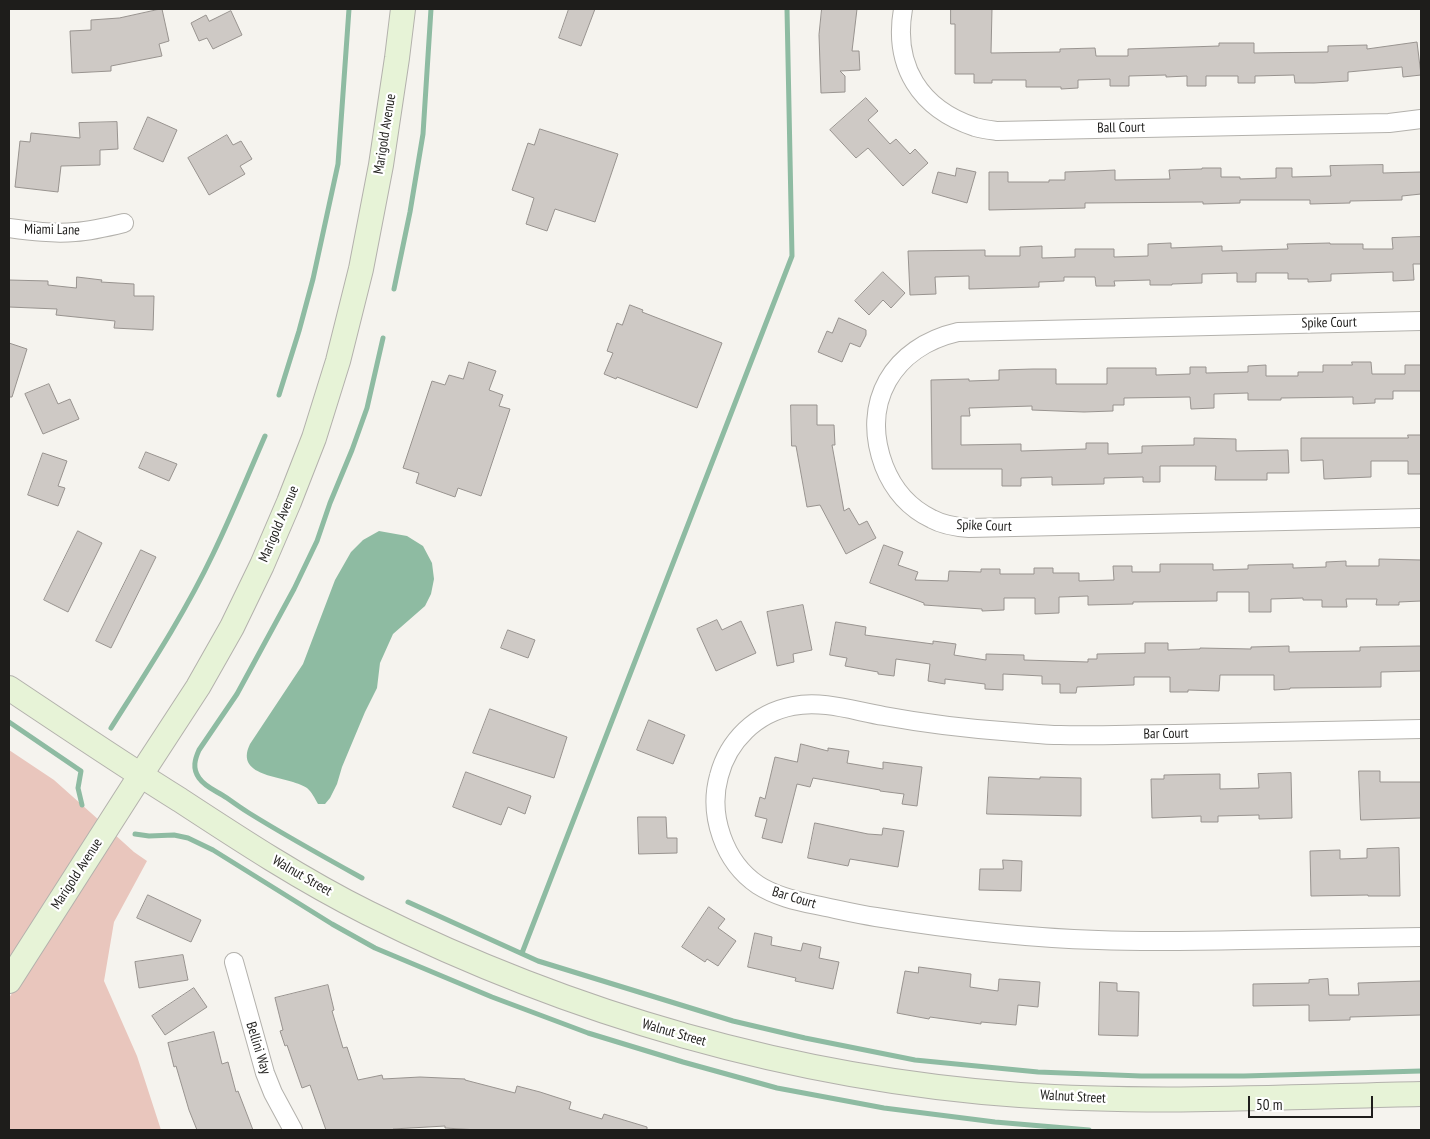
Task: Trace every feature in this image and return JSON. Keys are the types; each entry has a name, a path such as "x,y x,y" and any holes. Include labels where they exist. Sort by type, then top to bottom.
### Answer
{"street":[{"name":"Marigold Avenue","path":"9,981 198,687 232,627 262,565 289,502 314,438 338,361 360,269 381,165 403,9"},
{"name":"Ball Court","path":"903,9 900,35 902,49 910,76 917,88 939,110 977,128 997,131 1389,122 1421,119"},
{"name":"Miami Lane","path":"9,228 52,233 94,230 124,223"},
{"name":"Spike Court","path":"1421,321 958,332 926,343 905,358 882,392 878,404 876,428 879,452 888,475 902,496 926,516 956,527 1421,518"},
{"name":"Walnut Street","path":"9,688 140,776 240,840 301,877 368,913 427,941 566,998 641,1023 717,1045 788,1062 862,1076 975,1091 1022,1095 1116,1100 1163,1100 1421,1094"},
{"name":"Bar Court","path":"1421,728 1059,735 972,729 833,706 813,704 793,706 774,712 748,727 740,735 722,765 715,799 717,821 724,842 732,858 744,873 759,885 776,894 798,901 854,913 910,923 1010,935 1095,940 1152,942 1421,937"},
{"name":"Bellini Way","path":"234,962 265,1073 273,1093 293,1130"}],"shaded area":[{"path":"379,531 407,536 423,546 432,563 434,579 431,594 425,606 393,634 380,663 377,688 342,767 337,784 325,804 318,804 307,788 256,770 249,764 247,755 250,744 303,664 335,580 351,552 363,540"},
{"path":"9,750 54,780 100,821 9,964"},
{"path":"113,833 147,861 114,922 104,981 137,1056 161,1130 9,1130 9,998"}],"building":[{"path":"162,9 169,41 159,44 162,56 111,66 111,71 72,73 70,31 91,30 91,20 119,18"},
{"path":"569,9 595,9 581,46 559,38"},
{"path":"822,9 857,9 852,51 859,51 860,70 840,71 845,76 845,92 821,93 819,35"},
{"path":"951,9 992,9 991,53 1060,52 1060,49 1095,48 1096,56 1128,56 1128,49 1219,46 1219,43 1254,43 1254,53 1328,52 1328,46 1367,45 1367,49 1417,42 1421,75 1403,77 1402,67 1348,72 1348,81 1314,83 1295,83 1294,75 1255,76 1255,83 1238,83 1238,76 1206,76 1206,86 1187,86 1187,76 1166,77 1166,75 1129,76 1129,86 1110,86 1110,79 1078,80 1078,88 1061,89 1061,87 1026,87 1026,80 992,80 992,83 974,83 974,74 955,74 955,24 951,24"},
{"path":"231,11 242,35 213,49 207,38 199,41 191,23 206,15 209,21"},
{"path":"866,98 878,111 868,120 890,144 896,139 910,154 915,149 928,163 903,186 868,148 856,158 830,130"},
{"path":"148,117 177,130 163,162 134,149"},
{"path":"117,122 118,149 100,150 100,165 61,166 58,192 15,187 20,141 30,142 31,133 80,138 79,123"},
{"path":"540,129 618,154 595,222 555,209 547,231 526,224 534,198 512,190 528,143 534,145"},
{"path":"227,135 233,145 241,141 252,159 240,166 245,174 209,195 188,158"},
{"path":"1383,165 1383,173 1421,172 1421,194 1402,196 1402,200 1350,201 1350,203 1310,204 1310,200 1240,200 1240,203 1203,204 1203,202 1085,203 1085,208 989,210 989,172 1008,172 1008,182 1049,182 1049,180 1065,180 1065,172 1115,170 1115,180 1170,179 1169,170 1221,168 1221,177 1240,177 1240,179 1276,178 1276,168 1292,168 1292,177 1331,176 1330,166"},
{"path":"957,168 976,172 967,203 932,193 938,172 955,176"},
{"path":"1421,237 1421,264 1413,264 1414,280 1393,281 1393,272 1331,274 1331,281 1308,282 1308,279 1288,279 1288,273 1256,273 1256,282 1237,282 1237,273 1202,274 1202,283 1172,285 1150,285 1150,280 1114,281 1115,286 1096,286 1095,277 1064,277 1064,281 1039,282 1039,287 969,289 969,276 935,277 936,294 910,295 908,251 985,250 985,256 1020,256 1020,247 1042,246 1042,258 1075,257 1075,249 1114,249 1114,257 1148,256 1148,244 1171,243 1171,248 1222,246 1222,251 1288,249 1287,244 1330,243 1363,244 1363,249 1393,249 1392,238"},
{"path":"883,272 905,293 891,308 883,300 869,315 855,301"},
{"path":"77,277 102,280 101,282 134,284 134,296 154,296 153,330 114,328 115,321 56,315 57,309 9,307 9,280 48,281 48,285 76,288"},
{"path":"630,305 643,310 642,312 722,343 697,408 617,377 616,379 604,374 613,353 607,351 617,323 622,325"},
{"path":"839,318 866,330 866,335 860,347 850,343 842,362 818,352 827,331 832,333"},
{"path":"9,343 27,349 12,397 9,397"},
{"path":"469,362 496,371 489,390 503,395 499,406 510,409 481,496 458,488 455,497 416,483 419,473 403,468 432,381 445,385 449,375 463,379"},
{"path":"1352,362 1371,362 1372,374 1405,374 1405,365 1421,365 1421,391 1393,391 1393,399 1375,399 1375,403 1353,404 1353,397 1248,400 1248,393 1214,394 1214,408 1191,409 1190,397 1124,398 1124,405 1113,405 1113,411 1032,410 1032,406 969,408 970,416 961,416 961,445 1021,444 1021,451 1086,449 1086,443 1108,443 1108,454 1142,453 1142,446 1194,445 1194,438 1236,439 1236,451 1288,450 1289,473 1267,473 1267,480 1215,480 1216,466 1160,466 1160,482 1143,482 1143,477 1104,478 1104,484 1052,485 1052,477 1021,478 1021,486 1002,486 1002,469 932,469 931,380 999,380 999,370 1056,369 1056,384 1107,384 1107,368 1156,368 1156,375 1190,374 1190,367 1206,367 1206,373 1248,372 1248,366 1266,365 1266,376 1298,376 1298,372 1323,372 1323,365 1352,365"},
{"path":"49,384 58,404 70,399 79,419 43,434 25,394"},
{"path":"791,405 817,405 817,425 834,425 835,445 832,445 844,511 849,508 859,525 867,521 876,538 846,554 820,505 807,507 796,446 792,446"},
{"path":"1408,435 1421,435 1421,474 1408,474 1408,461 1371,461 1371,477 1324,479 1323,460 1301,461 1301,438 1408,438"},
{"path":"146,452 177,464 169,481 139,468"},
{"path":"43,453 67,461 58,486 65,488 58,506 28,495"},
{"path":"78,531 102,543 68,612 44,600"},
{"path":"884,545 903,552 898,565 918,572 915,580 948,581 949,571 981,572 981,569 1000,569 1000,574 1034,574 1034,568 1053,568 1053,573 1079,573 1079,581 1114,580 1113,566 1132,566 1132,572 1160,572 1160,564 1213,564 1213,570 1248,569 1248,565 1293,564 1293,568 1326,567 1326,562 1346,561 1346,566 1379,566 1379,559 1421,560 1421,601 1399,602 1399,605 1376,605 1377,599 1346,599 1347,607 1322,607 1322,600 1303,600 1303,598 1271,599 1271,612 1249,612 1249,592 1217,592 1217,601 1133,602 1133,604 1088,605 1088,596 1059,597 1059,613 1035,614 1035,598 1004,598 1004,610 982,611 982,609 924,605 924,603 870,583"},
{"path":"141,550 156,557 111,648 96,641"},
{"path":"803,605 812,650 793,654 794,662 777,666 767,612"},
{"path":"717,620 722,630 741,621 756,653 716,671 697,629"},
{"path":"836,622 866,627 865,635 933,644 933,641 956,644 954,655 986,660 986,654 1024,655 1024,660 1088,662 1088,659 1097,659 1097,654 1145,653 1145,643 1168,643 1168,650 1200,648 1251,649 1251,647 1289,646 1289,652 1360,651 1360,647 1421,646 1421,671 1381,672 1381,687 1290,688 1274,690 1274,675 1220,675 1219,691 1188,690 1188,692 1170,692 1170,677 1134,677 1134,685 1077,687 1076,693 1060,693 1060,684 1042,684 1042,676 1003,674 1003,690 985,689 985,684 945,679 945,684 928,681 930,664 896,659 894,676 845,666 847,658 830,655"},
{"path":"508,630 535,640 528,658 501,648"},
{"path":"490,709 567,737 554,778 473,753"},
{"path":"649,720 685,735 673,764 637,750"},
{"path":"801,744 828,751 828,748 849,751 847,763 883,769 883,762 922,767 917,806 902,804 904,794 813,778 810,787 797,784 782,843 762,838 767,819 755,816 760,797 765,799 775,757 797,762"},
{"path":"1359,771 1380,771 1380,782 1421,782 1421,818 1361,820"},
{"path":"466,772 531,796 525,814 508,807 501,825 453,807"},
{"path":"1291,773 1292,818 1259,819 1259,815 1218,816 1218,822 1201,822 1201,816 1152,818 1151,779 1164,779 1164,775 1220,774 1220,789 1259,788 1258,774"},
{"path":"989,777 1081,778 1081,816 987,814"},
{"path":"638,817 666,817 667,838 677,838 677,853 639,854"},
{"path":"815,823 868,834 882,835 883,828 904,831 898,867 850,859 848,866 808,858"},
{"path":"1399,848 1400,896 1311,896 1310,851 1340,850 1340,859 1367,858 1367,849"},
{"path":"1003,860 1022,861 1021,891 979,890 980,869 1003,869"},
{"path":"148,895 201,920 191,942 137,918"},
{"path":"709,907 725,919 718,928 736,941 718,966 707,959 705,962 682,947"},
{"path":"755,933 772,937 771,945 801,951 803,943 821,947 819,958 839,962 833,989 795,981 796,978 748,967"},
{"path":"183,955 188,980 139,988 135,962"},
{"path":"919,967 971,974 970,987 998,991 999,979 1040,982 1038,1007 1018,1005 1016,1025 981,1022 981,1024 930,1017 929,1019 897,1013 905,971 918,973"},
{"path":"1328,979 1329,995 1359,995 1358,983 1421,981 1421,1015 1350,1017 1350,1020 1309,1021 1309,1005 1253,1006 1253,984 1309,983 1309,980"},
{"path":"1100,982 1117,983 1117,991 1139,992 1138,1036 1099,1035"},
{"path":"328,985 334,1010 332,1011 343,1048 347,1047 358,1080 382,1075 383,1079 420,1077 465,1079 515,1093 517,1086 571,1102 569,1109 602,1119 604,1114 647,1127 647,1130 478,1130 445,1128 445,1126 393,1130 326,1130 310,1085 302,1088 287,1045 285,1046 280,1031 283,1030 275,998"},
{"path":"194,988 207,1007 165,1035 152,1016"},
{"path":"214,1032 222,1064 228,1062 236,1092 238,1091 253,1130 197,1130 189,1110 168,1043"}],"waterway":[{"path":"279,395 313,279 338,164 349,9"},
{"path":"394,289 410,212 423,134 431,9"},
{"path":"522,953 792,256 787,9"},
{"path":"362,878 277,830 208,787 195,771 195,764 199,750 237,694 294,589 317,541 367,408 383,338"},
{"path":"111,728 165,642 202,577 227,525 265,436"},
{"path":"9,722 81,771 78,788 82,805"},
{"path":"135,834 149,836 174,835 188,838 213,850 332,924 375,948 492,997 588,1033 777,1088 884,1108 995,1122 1089,1130"},
{"path":"408,902 538,961 733,1021 805,1038 915,1060 1038,1072 1141,1076 1244,1076 1421,1071"}]}
